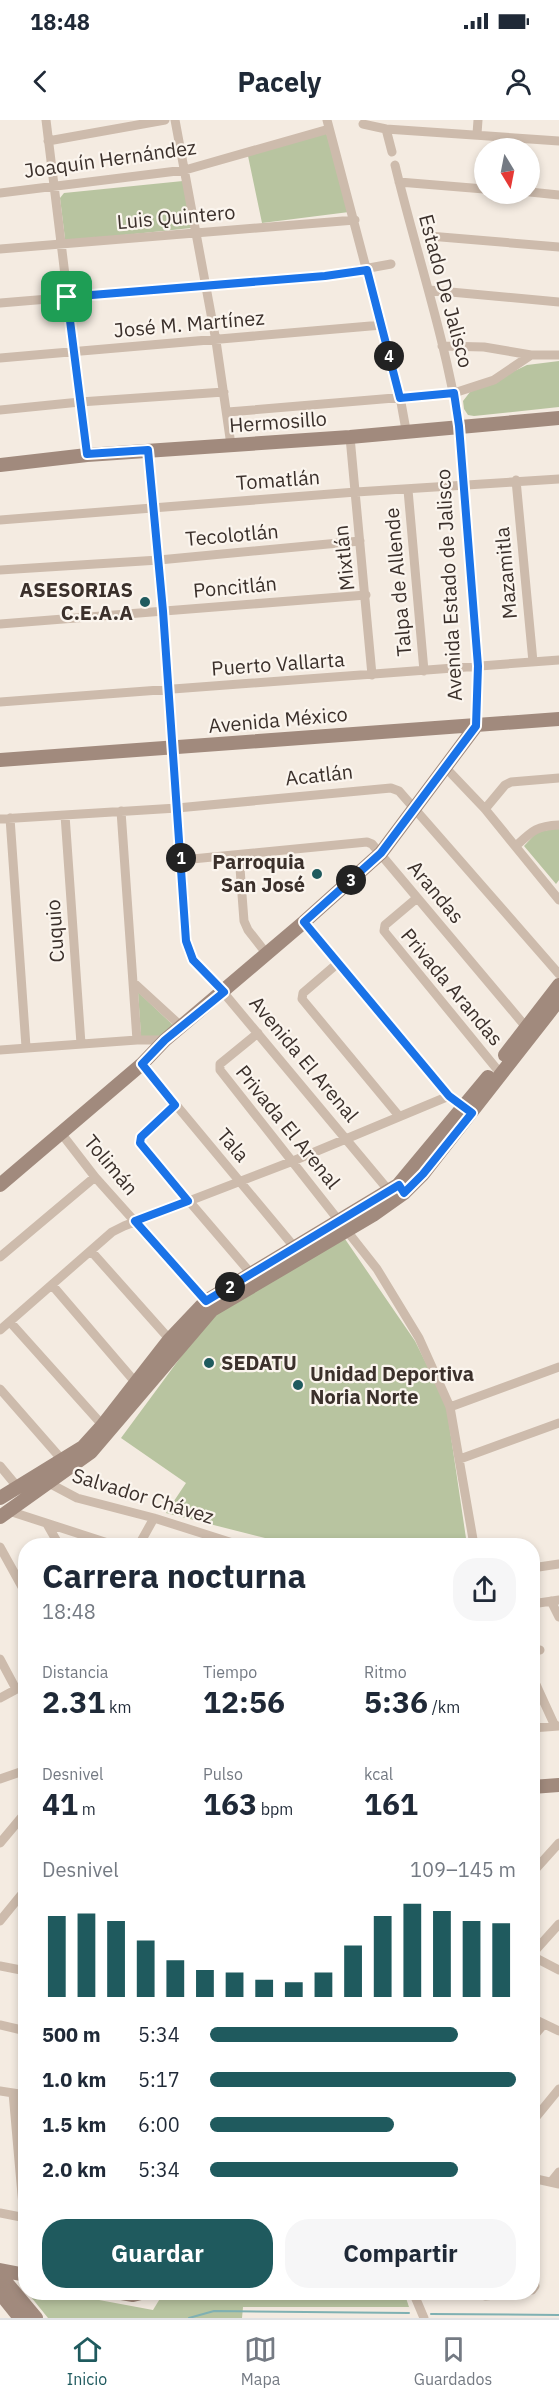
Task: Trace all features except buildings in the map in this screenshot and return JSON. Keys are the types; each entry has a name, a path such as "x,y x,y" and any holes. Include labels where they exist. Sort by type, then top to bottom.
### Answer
{"main road":[{"name":"Hermosillo","path":"0,465 87,454 350,436 559,418"},
{"name":"Avenida México","path":"0,760 559,719"},
{"name":"Avenida Estado de Jalisco","path":"0,1185 142,1064 165,1040 224,992 381,853 476,726"},
{"path":"500,1070 526,1027 559,985"},
{"path":"5,1514 22,1493 66,1464 106,1428 174,1344 194,1312 206,1301 254,1278 398,1190 559,1000"},
{"path":"106,1428 136,1383 174,1344 212,1310 296,1249 344,1225"},
{"path":"0,1498 22,1493"},
{"path":"540,1786 559,1785"},
{"path":"0,2270 18,2273"},
{"path":"0,2275 18,2296"},
{"path":"0,2293 20,2318"},
{"path":"21,2300 36,2318"}],"street":[{"path":"46,120 87,454"},
{"path":"48,141 165,120"},
{"path":"175,120 216,340 231,445"},
{"path":"477,134 478,120"},
{"path":"328,124 355,220 406,430"},
{"name":"Joaquín Hernández","path":"0,193 185,170 328,124"},
{"path":"363,124 386,129 559,141"},
{"path":"386,129 392,152"},
{"name":"Estado De Jalisco","path":"395,165 429,290 454,393 459,426"},
{"path":"399,182 474,188"},
{"path":"540,193 559,195"},
{"name":"Luis Quintero","path":"0,249 355,220"},
{"path":"429,236 559,247"},
{"path":"0,303 325,276 391,264"},
{"path":"429,290 559,302"},
{"name":"José M. Martínez","path":"0,358 382,326"},
{"path":"442,346 483,347 531,355 559,356"},
{"path":"228,412 454,393 494,380 531,355"},
{"path":"0,410 224,392"},
{"name":"Avenida Estado de Jalisco","path":"459,426 478,666 476,726"},
{"name":"Mixtlán","path":"350,436 372,675"},
{"name":"Avenida El Arenal","path":"148,450 159,560 187,946 193,960 224,992 347,1138 398,1190"},
{"name":"Tomatlán","path":"0,519 559,478"},
{"name":"Mazamitla","path":"516,480 532,662"},
{"name":"Talpa de Allende","path":"408,490 424,671"},
{"name":"Tecolotlán","path":"0,570 159,560 360,541"},
{"name":"Poncitlán","path":"0,624 366,595"},
{"name":"Puerto Vallarta","path":"0,701 559,660"},
{"path":"445,767 485,809 558,896"},
{"path":"485,809 505,785 511,782 559,778"},
{"name":"Acatlán","path":"5,819 177,807 387,787 399,791 559,974"},
{"path":"121,811 137,1040"},
{"name":"Cuquio","path":"65,815 81,1044"},
{"path":"5,819 27,1047"},
{"path":"516,846 534,829 544,825 559,825"},
{"name":"Arandas","path":"182,860 367,842 375,846 526,1027"},
{"path":"238,855 243,921 266,953"},
{"name":"Privada Arandas","path":"417,898 385,926 384,931 500,1070"},
{"path":"304,922 449,1096 468,1110"},
{"path":"338,963 303,993 302,999 399,1116"},
{"path":"134,983 182,1027"},
{"name":"Privada El Arenal","path":"258,1033 220,1064 219,1068 377,1269 419,1338 450,1407 473,1538"},
{"path":"0,1050 165,1040"},
{"name":"Tala","path":"142,1064 296,1249"},
{"path":"0,1330 112,1233 135,1221 293,1161 449,1096"},
{"path":"175,1105 141,1137 140,1141 254,1278"},
{"name":"Tolimán","path":"62,1133 95,1177 206,1301"},
{"path":"0,1257 95,1177"},
{"path":"92,1251 174,1344"},
{"path":"52,1285 136,1383"},
{"path":"10,1322 106,1428"},
{"path":"450,1407 559,1367"},
{"path":"0,1389 66,1464"},
{"path":"460,1458 559,1423"},
{"path":"0,1466 22,1493"},
{"name":"Salvador Chávez","path":"44,1479 77,1498 154,1518 217,1538"},
{"path":"5,1514 92,1538"},
{"path":"143,1538 154,1518"},
{"path":"47,1524 54,1538"},
{"path":"0,1546 18,1579"},
{"path":"540,1567 559,1564"},
{"path":"540,1603 555,1601 559,1617"},
{"path":"0,1659 16,1689 0,1698"},
{"path":"540,1692 557,1726 540,1727"},
{"path":"0,1779 18,1773"},
{"path":"0,1843 18,1822"},
{"path":"540,1864 559,1843"},
{"path":"0,1921 18,1899"},
{"path":"540,1946 559,1924"},
{"path":"540,1959 559,1970"},
{"path":"0,1966 18,1969"},
{"path":"540,2022 559,2031"},
{"path":"540,2029 544,2024"},
{"path":"0,2025 18,2029"},
{"path":"540,2112 559,2089"},
{"path":"0,2091 18,2094"},
{"path":"14,2093 18,2124"},
{"path":"540,2180 555,2183 559,2172"},
{"path":"0,2213 18,2216"},
{"path":"416,2300 424,2318"}],"green space":[{"path":"326,132 349,212 262,223 248,156"},
{"path":"183,181 191,228 68,241 65,239 60,198 64,193"},
{"path":"559,361 559,407 474,416 468,415 464,409 463,401 470,392 527,365"},
{"path":"559,828 559,880 556,884 524,846 537,832"},
{"path":"138,992 174,1026 161,1036 141,1036"},
{"name":"Unidad Deportiva Noria Norte","path":"345,1239 415,1341 446,1403 466,1538 265,1538 166,1513 186,1483 121,1438 211,1316"},
{"path":"33,2300 99,2300 153,2310 159,2300 407,2300 409,2307 243,2307 242,2318 48,2318"}],"waterway":[{"path":"189,2318 214,2311 409,2313"},
{"path":"431,2314 559,2315"}],"place":[{"name":"ASESORIAS C.E.A.A","path":"145,602"},
{"name":"Parroquia San José","path":"317,874"},
{"name":"SEDATU","path":"209,1363"},
{"name":"Unidad Deportiva Noria Norte","path":"298,1385"}],"route":[{"path":"367,270 400,398 454,393 459,426 478,666 476,726 381,853 304,922 449,1096 472,1113 423,1174 404,1193 399,1185 206,1301 135,1221 188,1201 140,1143 141,1137 175,1105 142,1064 165,1040 224,992 193,960 186,941 163,611 148,450 87,454 67,297 325,276 367,270"}]}
